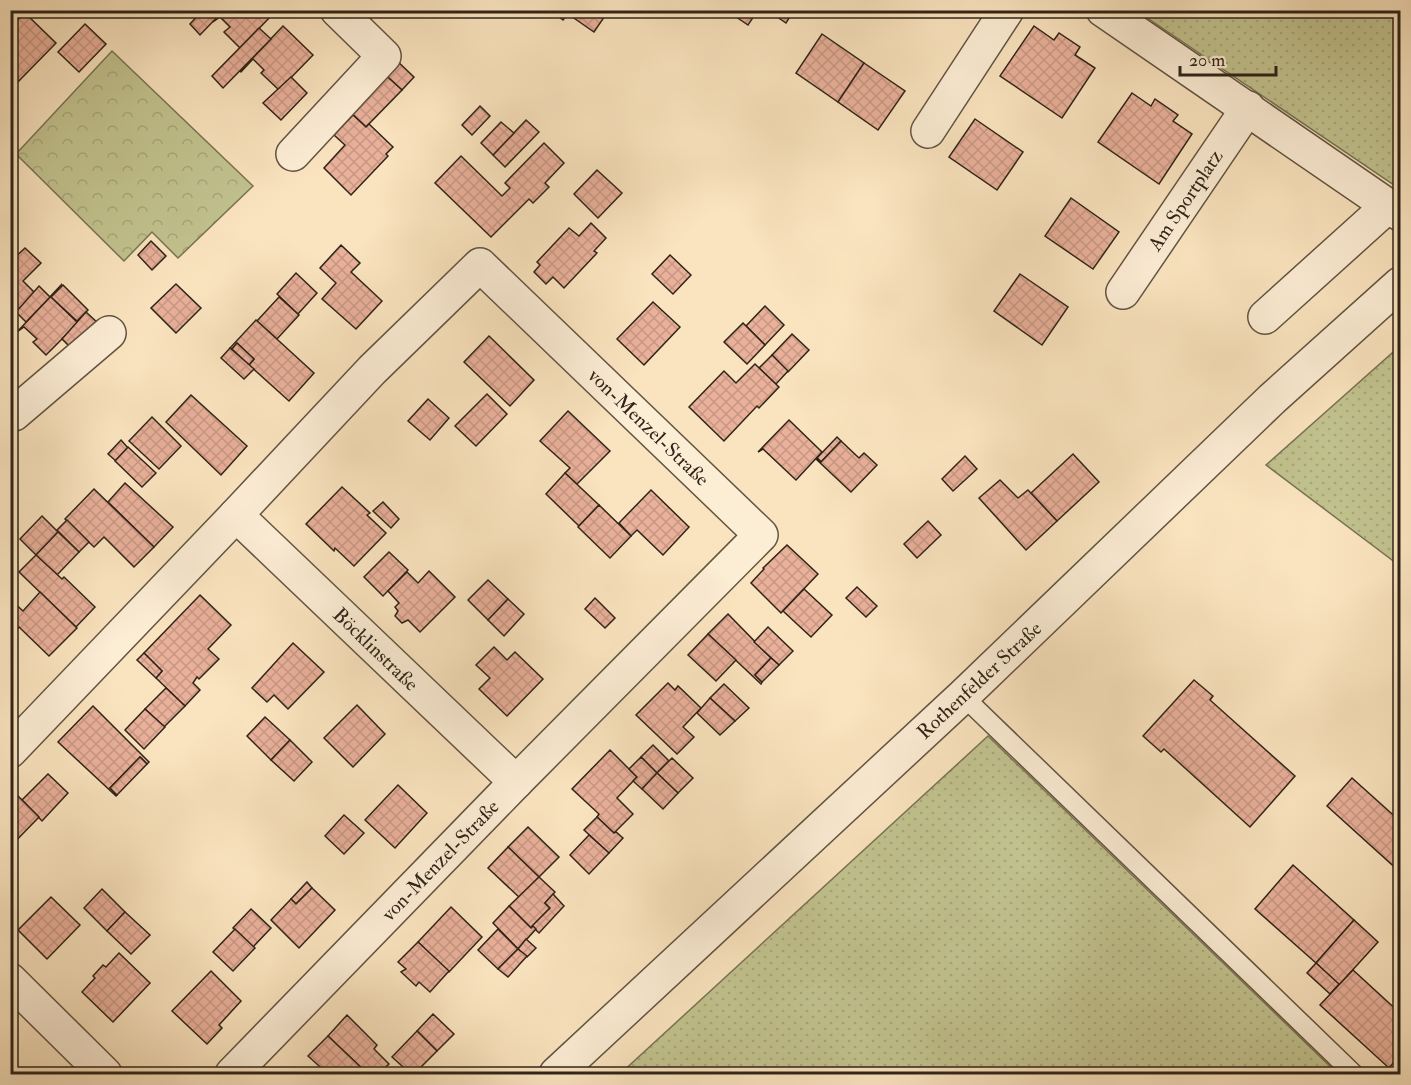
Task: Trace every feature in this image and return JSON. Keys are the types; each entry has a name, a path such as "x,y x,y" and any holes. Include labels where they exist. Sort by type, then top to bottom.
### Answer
{"street":[{"path":"293,154 384,56 337,10"},
{"path":"928,131 1007,10"},
{"path":"1103,10 1394,210 1265,317"},
{"name":"Am Sportplatz","path":"1123,292 1248,108"},
{"name":"von-Menzel-Straße","path":"10,751 372,370 480,265 761,535 516,782 232,1074"},
{"name":"Rothenfelder Straße","path":"556,1074 963,696 1272,399 1401,284"},
{"path":"10,411 14,414 109,333"},
{"name":"Böcklinstraße","path":"236,515 516,782"},
{"path":"10,980 105,1074"}],"lane":[{"path":"963,696 1353,1074"}],"green space":[{"path":"1137,11 1400,11 1400,189"},
{"path":"112,51 253,186 178,258 152,232 124,261 16,154"},
{"path":"1400,346 1400,566 1266,465"},
{"path":"988,736 1338,1074 620,1074"}],"building":[{"path":"203,10 224,10 200,35 190,24"},
{"path":"224,10 267,10 272,15 240,48 224,32 230,27 220,17 213,22"},
{"path":"550,10 609,10 594,32 568,14 563,20"},
{"path":"726,10 758,10 748,25"},
{"path":"767,10 794,10 786,23"},
{"path":"25,13 56,43 13,87 10,85 10,27"},
{"path":"85,24 106,44 79,72 58,52"},
{"path":"283,26 313,55 279,90 261,73 264,70 253,59 240,71"},
{"path":"1034,26 1054,40 1059,33 1080,47 1075,55 1095,68 1062,118 1000,76"},
{"path":"259,28 271,39 223,88 212,76"},
{"path":"822,34 864,63 838,102 796,73"},
{"path":"394,58 414,77 402,90 381,71"},
{"path":"864,63 905,91 878,130 838,102"},
{"path":"381,71 402,90 366,127 346,108"},
{"path":"291,77 307,93 281,120 263,103"},
{"path":"1132,93 1151,106 1155,99 1178,115 1173,121 1192,134 1159,184 1098,142"},
{"path":"480,106 490,116 472,135 462,125"},
{"path":"353,115 366,127 369,124 393,147 386,154 388,156 351,195 324,168 345,145 334,135"},
{"path":"975,119 1023,152 997,190 949,157"},
{"path":"526,120 539,132 505,167 493,155"},
{"path":"501,122 514,133 493,155 481,143"},
{"path":"544,143 564,163 545,183 549,187 533,203 529,199 491,237 435,183 461,156 502,196 510,188 505,183"},
{"path":"597,170 622,193 598,218 574,194"},
{"path":"1071,198 1119,232 1093,269 1045,236"},
{"path":"591,223 606,238 594,251 597,253 564,288 553,277 546,284 534,272 540,265 537,262 569,228 579,236"},
{"path":"151,241 166,256 152,270 138,255"},
{"path":"341,245 360,263 351,272 382,301 356,329 322,299 336,283 320,268"},
{"path":"25,248 41,263 23,281 35,293 10,318 10,262"},
{"path":"670,255 691,275 673,294 652,274"},
{"path":"296,273 317,293 298,314 277,294"},
{"path":"1020,274 1068,307 1042,345 994,311"},
{"path":"62,284 51,297 78,323 46,355 33,342 37,339 24,327 17,332"},
{"path":"176,284 201,308 176,333 151,308"},
{"path":"63,285 88,310 77,321 51,297"},
{"path":"39,286 50,297 26,322 16,312"},
{"path":"279,297 299,315 277,339 257,321"},
{"path":"653,302 680,327 644,365 617,339"},
{"path":"765,306 784,325 765,345 746,326"},
{"path":"86,312 99,324 74,351 62,339"},
{"path":"256,320 314,373 289,401 249,365 254,359 237,343 232,349 230,348"},
{"path":"743,323 765,345 747,364 724,342"},
{"path":"792,334 809,350 788,372 772,355"},
{"path":"489,336 534,380 510,406 464,362"},
{"path":"237,343 254,359 249,365 232,349"},
{"path":"230,348 254,369 244,379 221,358"},
{"path":"772,355 788,371 776,384 759,368"},
{"path":"755,364 779,387 759,408 757,406 724,441 689,407 724,371 736,383"},
{"path":"487,394 507,414 476,446 455,426"},
{"path":"191,395 247,446 221,475 166,422"},
{"path":"428,399 449,418 430,440 408,421"},
{"path":"568,411 610,451 577,484 565,473 570,468 540,441"},
{"path":"152,417 181,446 159,469 129,441"},
{"path":"789,420 822,452 796,480 763,449 758,452"},
{"path":"837,437 841,441 821,462 817,458"},
{"path":"121,440 128,448 116,461 108,454"},
{"path":"841,441 859,458 864,453 877,465 851,492 816,459 821,462"},
{"path":"128,447 156,473 142,487 115,461"},
{"path":"1073,454 1099,482 1057,521 1031,493"},
{"path":"965,456 977,469 953,491 942,479"},
{"path":"565,473 599,505 579,526 546,494"},
{"path":"1000,480 1018,498 1028,490 1057,521 1026,550 979,498"},
{"path":"125,483 173,527 154,547 108,502"},
{"path":"342,487 370,513 367,515 386,533 354,566 335,548 334,551 306,524"},
{"path":"94,489 154,547 134,567 104,537 94,547 65,519"},
{"path":"651,490 689,527 663,555 637,530 631,536 619,523"},
{"path":"383,502 399,519 391,528 373,511"},
{"path":"599,505 631,536 610,558 578,527"},
{"path":"42,516 58,532 36,555 20,539"},
{"path":"67,520 89,542 79,552 57,530"},
{"path":"928,521 941,535 917,558 904,544"},
{"path":"58,532 79,552 57,575 36,555"},
{"path":"787,545 818,574 781,613 751,583"},
{"path":"389,552 408,570 383,596 364,577"},
{"path":"36,555 62,579 64,577 95,607 76,627 19,572"},
{"path":"429,571 455,597 420,632 408,620 402,623 395,616 398,611 395,607 399,603 388,591 407,572 418,583"},
{"path":"488,580 508,599 488,620 468,600"},
{"path":"857,587 877,606 866,617 846,598"},
{"path":"804,589 832,615 811,637 783,611"},
{"path":"40,592 77,628 49,656 19,627 10,636 10,599 23,611"},
{"path":"200,595 231,625 208,649 219,659 199,679 197,677 193,683 200,690 185,706 156,678 162,671 144,653"},
{"path":"595,598 615,618 605,628 585,609"},
{"path":"508,599 524,614 504,636 488,620"},
{"path":"728,614 771,658 755,675 762,682 761,684 708,634"},
{"path":"768,627 793,651 779,665 754,642"},
{"path":"708,634 736,660 716,681 688,655"},
{"path":"293,643 324,672 288,709 274,695 267,702 252,688"},
{"path":"494,647 507,660 515,652 543,679 507,716 479,689 490,678 476,665"},
{"path":"144,653 162,671 156,678 137,660"},
{"path":"771,658 779,665 762,682 755,675"},
{"path":"1194,680 1213,696 1210,700 1295,776 1250,827 1164,749 1161,752 1143,736"},
{"path":"668,683 675,690 678,686 701,708 683,727 694,737 677,754 636,715"},
{"path":"724,684 749,708 735,721 710,698"},
{"path":"166,688 185,706 164,727 145,709"},
{"path":"710,698 735,721 720,735 697,713"},
{"path":"357,705 385,734 353,767 324,738"},
{"path":"93,706 149,762 147,764 140,757 110,788 116,796 58,742"},
{"path":"145,709 165,727 144,749 125,730"},
{"path":"265,717 290,740 271,760 247,736"},
{"path":"290,740 312,762 294,781 271,760"},
{"path":"653,745 669,761 657,773 641,757"},
{"path":"610,750 637,777 617,798 633,814 614,833 597,817 599,814 572,789"},
{"path":"140,757 147,764 117,795 110,788"},
{"path":"641,757 657,773 642,789 633,781 637,777 629,769"},
{"path":"672,758 693,778 678,793 657,773"},
{"path":"657,773 678,793 663,809 642,789"},
{"path":"48,774 68,793 42,821 22,800"},
{"path":"1352,778 1400,821 1400,872 1327,806"},
{"path":"398,785 427,813 395,848 365,820"},
{"path":"12,790 39,817 10,847 10,792"},
{"path":"344,815 364,833 344,854 325,836"},
{"path":"597,817 623,838 609,853 584,830"},
{"path":"528,827 559,857 539,877 508,847"},
{"path":"589,835 609,853 589,874 570,855"},
{"path":"508,847 539,877 520,898 488,868"},
{"path":"1293,865 1354,920 1316,963 1255,909"},
{"path":"539,877 555,892 545,903 550,908 531,928 509,906"},
{"path":"307,882 312,888 296,904 291,899"},
{"path":"312,888 335,910 299,948 271,920 291,899 296,904"},
{"path":"102,889 125,912 107,931 84,908"},
{"path":"553,894 564,906 539,933 532,926 550,908 545,903"},
{"path":"51,897 80,925 47,959 18,930"},
{"path":"509,906 531,928 533,926 536,929 518,949 493,923"},
{"path":"451,907 482,937 449,972 418,942"},
{"path":"251,909 271,928 253,947 233,928"},
{"path":"125,912 150,935 131,954 107,931"},
{"path":"1354,920 1378,942 1339,985 1316,963"},
{"path":"235,929 255,948 233,971 213,952"},
{"path":"498,929 518,949 498,969 478,950"},
{"path":"526,939 536,948 527,957 518,949"},
{"path":"418,942 449,971 430,992 419,982 416,986 401,972 406,969 398,962"},
{"path":"518,949 527,956 508,977 498,969"},
{"path":"119,953 150,983 113,1022 82,992 103,965 106,967"},
{"path":"1316,963 1339,984 1330,994 1307,973"},
{"path":"1353,970 1400,1013 1400,1055 1389,1068 1320,1005"},
{"path":"211,971 241,1001 219,1025 222,1028 207,1044 172,1011"},
{"path":"433,1014 454,1034 437,1051 417,1031"},
{"path":"347,1015 377,1045 374,1049 389,1064 379,1074 368,1074 328,1036"},
{"path":"417,1031 437,1051 414,1074 411,1074 392,1057"},
{"path":"328,1036 368,1074 328,1074 308,1056"}]}
